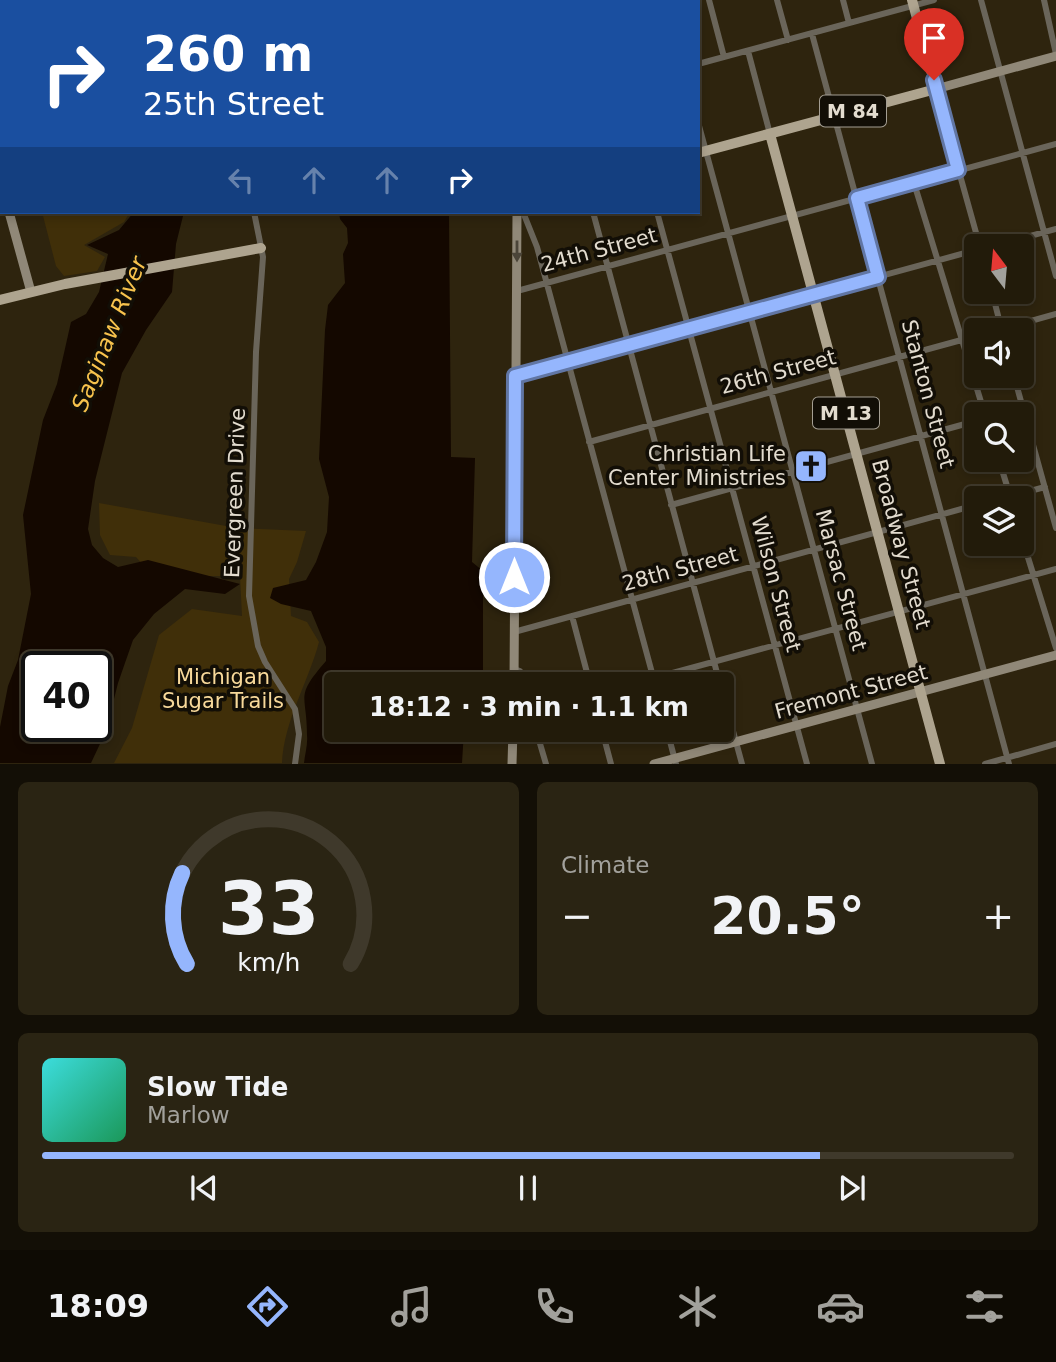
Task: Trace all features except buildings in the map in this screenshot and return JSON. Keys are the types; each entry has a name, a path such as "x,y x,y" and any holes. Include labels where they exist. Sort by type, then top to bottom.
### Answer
{"main road":[{"path":"913,3 936,89"},
{"name":"M 84","path":"770,134 936,89"},
{"path":"702,152 770,134"},
{"name":"Broadway Street","path":"770,134 940,764"},
{"path":"0,300 261,248"}],"street":[{"path":"709,0 724,57"},
{"path":"777,0 788,40"},
{"path":"843,0 849,23"},
{"path":"700,63 812,34 913,3 934,0"},
{"path":"981,0 1056,276"},
{"path":"974,234 936,89 1056,55 1044,0"},
{"name":"Stanton Street","path":"812,34 1009,760"},
{"name":"Broadway Street","path":"748,51 770,134"},
{"name":"24th Street","path":"517,291 1056,144"},
{"name":"Marsac Street","path":"702,152 750,312 872,764"},
{"path":"914,183 981,402"},
{"path":"10,214 31,292"},
{"name":"Evergreen Drive","path":"254,214 263,257 256,352 249,596 258,646 295,709 299,734 295,764"},
{"path":"514,672 517,214"},
{"path":"524,214 530,225 652,672"},
{"path":"594,214 717,672"},
{"name":"Wilson Street","path":"658,214 807,764"},
{"path":"1034,235 1056,229"},
{"path":"515,376 964,253"},
{"path":"1034,320 1056,314"},
{"name":"26th Street","path":"589,442 962,339"},
{"path":"671,505 964,424"},
{"path":"1034,448 1056,528"},
{"path":"1034,490 1045,487"},
{"name":"28th Street","path":"514,632 964,508"},
{"path":"1027,556 1056,648"},
{"path":"682,672 1056,569"},
{"path":"572,616 587,672"},
{"name":"Fremont Street","path":"654,764 676,761 736,741 1056,655"},
{"path":"514,668 520,672"},
{"path":"734,734 742,764"},
{"path":"512,764 513,742"},
{"path":"540,742 546,764"},
{"path":"605,742 611,764"},
{"path":"670,742 676,761"},
{"path":"985,764 1009,760 1056,744"}],"green space":[{"path":"43,214 129,214 124,222 84,245 105,257 97,271 64,276 56,266"},
{"name":"Michigan Sugar Trails","path":"99,503 237,528 306,531 289,579 291,616 307,622 319,642 287,732 282,763 114,763 132,728 159,635 192,609 242,616 240,576 167,576 108,651 96,651 153,576 136,557 110,555 100,535"}],"water":[{"name":"Saginaw River","path":"132,214 184,214 176,244 172,292 146,330 122,373 95,481 88,529 92,545 103,558 118,567 148,560 240,584 225,594 185,589 154,614 133,640 112,707 112,651 21,651 21,742 101,742 91,763 0,763 0,727 8,686 18,660 31,594 23,515 43,420 57,384 71,322 86,314 99,292 108,254 87,245 119,230"},
{"path":"339,214 449,214 451,457 475,458 472,562 483,571 483,672 324,672 324,742 463,742 462,763 304,763 307,738 304,696 310,682 326,661 326,647 311,611 281,604 270,598 273,588 306,580 327,532 329,497 319,459 325,330 328,305 345,283 343,254 348,243 347,228"}],"place":[{"name":"Christian Life Center Ministries","path":"811,466"}],"route":[{"path":"514,577 515,376 878,277 857,198 958,170 934,80"}]}
